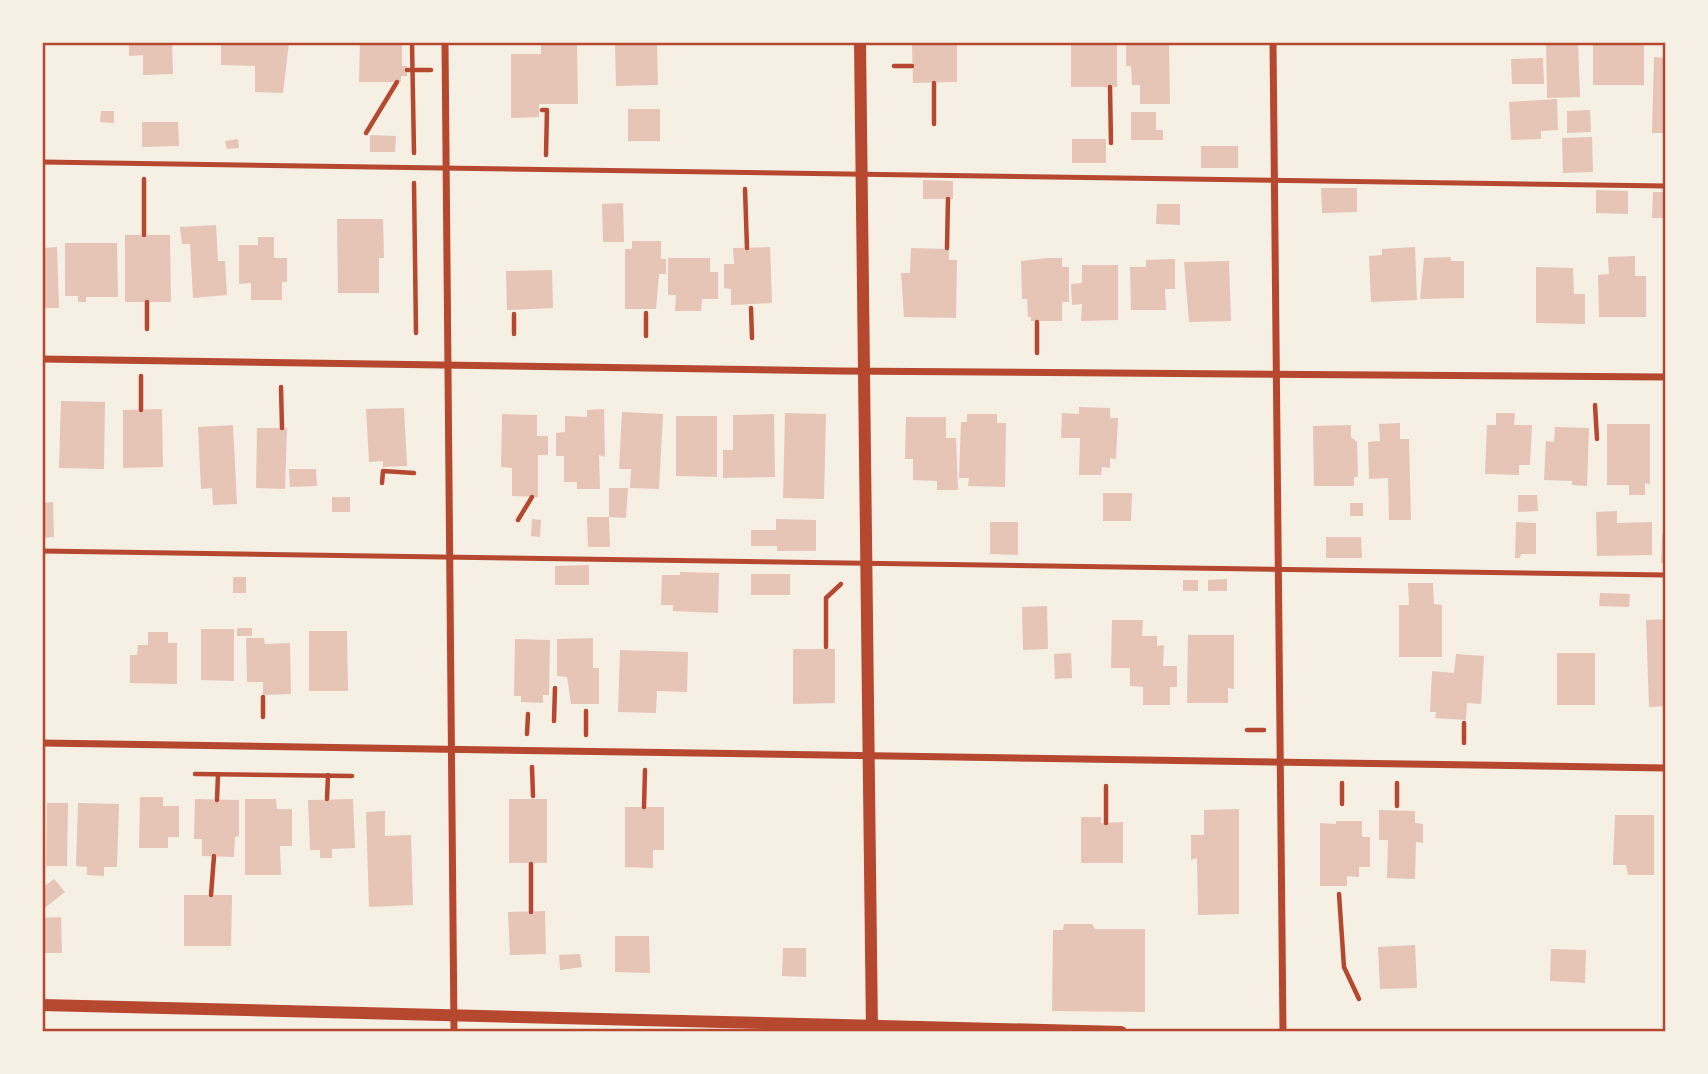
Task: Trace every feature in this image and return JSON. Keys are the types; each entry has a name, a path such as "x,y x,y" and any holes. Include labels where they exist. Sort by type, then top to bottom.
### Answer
{"street":[{"path":"445,42 454,1032"},
{"path":"860,42 872,1029"},
{"path":"1273,42 1283,1032"},
{"path":"42,359 864,371 1666,377"},
{"path":"42,743 1666,768"},
{"path":"42,1005 454,1013 872,1029 1121,1032"}],"lane":[{"path":"42,162 1666,186"},
{"path":"42,551 1666,575"}],"path":[{"path":"412,42 416,333"},
{"path":"894,66 912,66"},
{"path":"366,133 397,82"},
{"path":"934,83 934,124"},
{"path":"1110,87 1111,143"},
{"path":"542,110 547,110 546,170"},
{"path":"144,235 145,164"},
{"path":"746,186 747,248"},
{"path":"947,248 948,199"},
{"path":"147,303 147,329"},
{"path":"751,308 752,338"},
{"path":"646,313 646,336"},
{"path":"514,314 514,334"},
{"path":"1037,322 1037,353"},
{"path":"141,360 141,410"},
{"path":"281,387 282,428"},
{"path":"1595,405 1597,439"},
{"path":"382,483 383,471 414,473"},
{"path":"518,520 532,497"},
{"path":"827,646 826,598 841,584"},
{"path":"554,721 555,688"},
{"path":"264,697 264,717"},
{"path":"1464,723 1464,743"},
{"path":"1247,730 1266,730"},
{"path":"532,752 533,796"},
{"path":"644,807 645,754"},
{"path":"195,774 352,776"},
{"path":"218,774 218,800"},
{"path":"327,799 328,775"},
{"path":"1342,783 1342,804"},
{"path":"1397,783 1397,806"},
{"path":"1106,786 1106,822"},
{"path":"211,895 214,856"},
{"path":"531,864 531,912"},
{"path":"1339,894 1344,967 1359,999"}],"building":[{"path":"44,42 45,73 42,73"},
{"path":"129,42 172,42 173,74 143,75 143,55 129,56"},
{"path":"221,42 289,42 283,93 255,92 255,66 221,65"},
{"path":"360,42 397,42 397,45 402,45 402,66 407,66 407,76 401,76 401,82 359,82"},
{"path":"541,42 577,42 578,104 539,104 539,117 511,118 511,54 541,54"},
{"path":"615,42 657,42 658,85 616,86"},
{"path":"912,42 957,42 957,82 913,83"},
{"path":"1071,42 1117,42 1117,87 1071,87"},
{"path":"1126,42 1169,43 1170,104 1140,104 1140,85 1132,85 1131,66 1126,66"},
{"path":"1546,42 1578,42 1580,97 1547,98"},
{"path":"1593,43 1644,43 1644,85 1593,85"},
{"path":"1654,57 1666,58 1666,133 1652,133"},
{"path":"1543,58 1544,84 1512,84 1511,59"},
{"path":"1557,99 1558,130 1541,131 1541,139 1511,140 1509,102"},
{"path":"628,109 660,109 660,141 628,141"},
{"path":"1590,110 1591,132 1567,133 1567,111"},
{"path":"101,111 114,111 114,123 100,122"},
{"path":"1131,112 1156,112 1156,130 1163,130 1163,140 1131,140"},
{"path":"142,122 178,122 179,146 142,147"},
{"path":"370,135 396,136 395,152 370,152"},
{"path":"1592,137 1593,172 1563,173 1562,138"},
{"path":"238,139 239,148 227,149 225,141"},
{"path":"1072,139 1106,139 1106,163 1072,163"},
{"path":"1201,146 1238,146 1238,168 1201,168"},
{"path":"923,180 953,181 953,199 923,199"},
{"path":"1321,188 1357,188 1357,212 1322,213"},
{"path":"1596,190 1628,191 1628,214 1596,213"},
{"path":"1653,192 1666,192 1666,218 1652,218"},
{"path":"623,203 624,242 603,242 602,204"},
{"path":"1157,204 1180,204 1180,225 1156,224"},
{"path":"337,219 383,219 384,258 379,258 379,293 338,293"},
{"path":"216,225 218,261 225,261 227,295 193,298 190,244 182,244 180,227"},
{"path":"125,235 170,235 171,302 125,302"},
{"path":"258,237 274,237 274,258 287,258 287,282 282,282 282,300 251,300 251,283 239,284 239,245 258,245"},
{"path":"632,241 661,241 661,259 666,259 666,274 659,274 656,309 625,309 625,249 632,249"},
{"path":"65,243 117,243 118,297 86,297 86,302 78,302 78,296 65,296"},
{"path":"57,247 59,308 42,308 42,248"},
{"path":"770,247 772,303 731,305 731,289 724,288 724,264 734,264 733,248"},
{"path":"1415,247 1417,300 1371,302 1369,256 1382,255 1382,249"},
{"path":"911,248 949,249 949,260 957,260 956,318 904,317 901,273 910,273"},
{"path":"1635,256 1635,276 1646,276 1646,317 1599,317 1598,275 1609,274 1608,257"},
{"path":"1451,257 1451,261 1464,261 1464,298 1420,299 1424,258"},
{"path":"668,258 710,258 710,272 718,272 718,299 702,299 701,311 675,311 676,295 668,295"},
{"path":"1062,258 1062,267 1069,267 1069,302 1062,302 1062,321 1031,321 1031,317 1028,317 1027,299 1022,299 1021,261"},
{"path":"1175,259 1175,289 1165,289 1166,310 1131,310 1130,267 1146,267 1146,260"},
{"path":"1229,261 1231,321 1189,322 1184,262"},
{"path":"1082,265 1118,265 1118,320 1081,321 1082,304 1072,305 1071,284 1082,283"},
{"path":"1536,267 1573,268 1574,294 1585,294 1585,324 1536,323"},
{"path":"552,270 553,308 507,310 506,271"},
{"path":"61,401 105,402 104,469 59,468"},
{"path":"1079,407 1110,408 1110,418 1118,418 1116,459 1110,458 1110,468 1102,467 1101,475 1079,475 1080,438 1061,438 1062,413 1079,414"},
{"path":"404,408 407,466 383,467 383,461 369,462 366,409"},
{"path":"162,409 163,467 123,468 123,410"},
{"path":"604,409 605,457 599,455 600,489 577,489 577,482 564,482 564,456 556,456 556,433 565,432 565,416 587,417 587,410"},
{"path":"622,412 663,414 659,489 630,488 631,469 619,469"},
{"path":"785,413 826,414 824,499 783,498"},
{"path":"1496,413 1515,413 1514,425 1532,425 1530,465 1519,465 1519,475 1485,474 1487,425 1496,425"},
{"path":"502,414 537,415 537,436 548,436 548,455 538,455 538,497 512,496 512,468 501,467"},
{"path":"774,414 775,477 723,478 723,450 733,450 733,415"},
{"path":"967,414 997,414 997,423 1006,423 1005,487 968,486 969,478 959,478 961,422 967,422"},
{"path":"676,416 717,416 717,477 676,476"},
{"path":"906,417 946,417 946,438 956,438 958,490 937,490 937,481 913,480 913,459 905,459"},
{"path":"1400,423 1400,439 1409,439 1411,520 1389,520 1388,478 1369,479 1368,442 1380,441 1379,424"},
{"path":"1607,424 1650,424 1650,484 1645,483 1645,495 1629,495 1629,485 1607,485"},
{"path":"233,425 237,504 213,505 212,488 201,489 198,427"},
{"path":"1351,425 1351,437 1357,442 1358,477 1354,477 1354,486 1314,486 1313,426"},
{"path":"1555,427 1589,428 1587,486 1572,485 1572,481 1544,480 1546,441 1554,442"},
{"path":"257,428 287,428 285,489 256,488"},
{"path":"289,469 316,469 317,486 290,487"},
{"path":"609,488 628,488 626,518 609,517"},
{"path":"1103,493 1132,493 1131,521 1103,521"},
{"path":"1518,495 1537,495 1538,511 1518,512"},
{"path":"332,497 350,497 350,512 332,512"},
{"path":"53,502 54,537 42,538 42,503"},
{"path":"1350,503 1363,503 1363,516 1350,516"},
{"path":"1617,511 1617,523 1652,522 1652,555 1597,556 1596,512"},
{"path":"587,517 609,517 610,547 588,547"},
{"path":"532,519 541,520 540,537 531,536"},
{"path":"776,519 816,520 816,551 777,551 777,546 751,546 751,530 776,530"},
{"path":"990,522 1018,522 1018,555 990,554"},
{"path":"1516,522 1536,523 1536,554 1521,554 1520,558 1515,558"},
{"path":"1662,534 1666,534 1666,563 1661,563"},
{"path":"1326,537 1361,537 1362,558 1326,558"},
{"path":"589,565 589,585 555,585 555,566"},
{"path":"680,572 719,573 718,613 673,611 673,605 661,605 662,575 680,575"},
{"path":"751,574 790,574 790,595 751,595"},
{"path":"233,577 246,577 246,593 233,593"},
{"path":"1227,579 1227,591 1208,591 1208,580"},
{"path":"1183,580 1198,580 1198,591 1183,591"},
{"path":"1408,583 1433,583 1434,604 1442,605 1442,657 1399,657 1399,605 1409,605"},
{"path":"1600,593 1630,594 1629,607 1599,606"},
{"path":"1047,606 1048,649 1023,650 1022,607"},
{"path":"1666,619 1666,706 1649,707 1646,620"},
{"path":"1112,620 1143,620 1142,636 1157,636 1157,646 1164,645 1163,666 1177,666 1177,687 1170,687 1170,705 1143,705 1143,687 1130,686 1130,668 1111,668"},
{"path":"237,628 252,628 252,636 237,636"},
{"path":"201,629 234,629 234,681 201,680"},
{"path":"309,631 347,631 348,691 309,691"},
{"path":"148,632 168,632 168,643 177,643 177,684 130,683 130,655 137,655 138,645 148,645"},
{"path":"1188,635 1234,635 1234,689 1228,688 1228,703 1187,703"},
{"path":"246,638 264,638 265,644 290,643 291,694 263,695 263,682 247,682"},
{"path":"593,638 593,668 599,668 599,704 571,704 567,677 557,676 557,639"},
{"path":"515,639 550,640 549,695 543,695 543,703 521,702 521,696 514,696"},
{"path":"793,649 835,649 835,703 793,704"},
{"path":"620,650 688,652 687,692 657,691 656,713 618,712"},
{"path":"1071,653 1072,678 1055,679 1054,654"},
{"path":"1557,653 1595,653 1595,705 1557,705"},
{"path":"1456,654 1484,656 1481,704 1467,703 1466,720 1435,718 1436,712 1430,712 1432,671 1454,673"},
{"path":"140,797 163,797 163,806 179,806 179,837 168,837 168,848 139,848"},
{"path":"195,799 239,800 239,836 235,837 234,857 202,856 202,839 194,839"},
{"path":"245,799 276,799 277,809 292,809 292,846 280,846 281,875 245,875"},
{"path":"353,799 355,848 332,849 332,858 320,858 320,850 310,850 308,800"},
{"path":"509,799 547,799 547,863 509,863"},
{"path":"47,803 68,803 67,866 46,866"},
{"path":"78,803 119,804 117,867 104,867 104,876 87,875 87,867 76,866"},
{"path":"625,807 664,807 664,850 653,850 653,868 625,867"},
{"path":"1239,809 1239,914 1198,915 1197,858 1191,860 1191,835 1204,835 1204,810"},
{"path":"1379,810 1415,811 1415,823 1423,824 1423,843 1416,842 1415,879 1387,878 1388,840 1379,840"},
{"path":"385,811 385,836 411,835 413,905 369,907 366,812"},
{"path":"1615,815 1654,815 1654,875 1628,875 1626,865 1613,865"},
{"path":"1081,817 1101,817 1101,823 1123,822 1123,863 1081,863"},
{"path":"1336,821 1362,821 1362,837 1370,837 1370,867 1359,867 1359,877 1347,876 1347,886 1320,886 1320,823 1336,824"},
{"path":"54,879 65,892 42,910 42,888"},
{"path":"184,895 232,895 231,946 184,946"},
{"path":"545,911 546,954 510,955 508,912"},
{"path":"61,917 62,953 42,953 42,918"},
{"path":"1064,924 1092,924 1095,929 1145,929 1145,1012 1052,1011 1053,930 1063,930"},
{"path":"615,936 649,936 650,973 615,972"},
{"path":"1415,945 1417,988 1380,989 1378,947"},
{"path":"783,948 806,948 806,977 782,976"},
{"path":"1551,949 1586,950 1585,983 1550,981"},
{"path":"580,954 582,967 560,970 559,955"}]}
